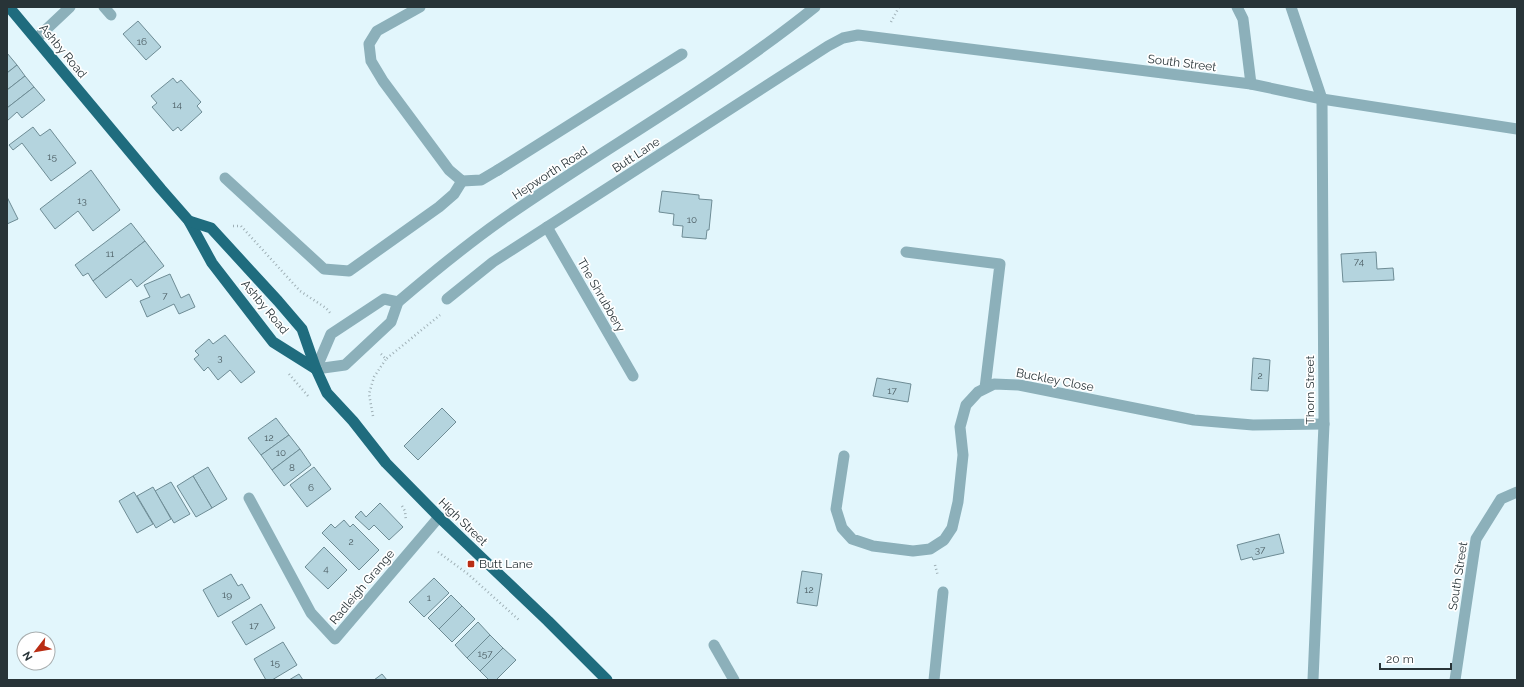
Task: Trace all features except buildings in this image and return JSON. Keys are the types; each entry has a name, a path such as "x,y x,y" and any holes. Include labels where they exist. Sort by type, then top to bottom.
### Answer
{"highway":[{"name":"Ashby Road","path":"9,7 189,221 212,263 273,342 316,369"},
{"name":"Ashby Road","path":"189,221 212,228 283,306 302,329 316,369"},
{"name":"High Street","path":"316,369 327,393 353,421 386,463 438,517 553,626 605,680"}],"street":[{"path":"36,39 70,7"},
{"path":"420,7 377,31 369,44 371,61 383,81 449,170 462,181 481,180 682,54"},
{"name":"Hepworth Road","path":"398,302 502,220 695,94 786,30 815,7"},
{"path":"1237,7 1243,18 1251,84"},
{"name":"Thorn Street","path":"1291,7 1322,99 1324,424 1313,680"},
{"name":"South Street","path":"843,38 858,35 1251,84 1322,99 1517,129"},
{"name":"Butt Lane","path":"446,299 493,262 843,38"},
{"path":"226,178 324,269 349,271 439,207 454,194 462,181"},
{"name":"The Shrubbery","path":"547,227 633,376"},
{"path":"906,252 1000,264 985,388"},
{"path":"384,299 398,302 391,322 345,365 316,369 331,334 384,299"},
{"name":"Buckley Close","path":"930,549 944,540 952,528 958,502 963,455 960,427 966,405 978,392 994,384 1019,385 1194,420 1253,425 1324,424"},
{"path":"844,456 836,508 842,528 852,539 873,546 913,551 930,549"},
{"name":"South Street","path":"1455,680 1476,539 1501,499 1517,492"},
{"name":"Radleigh Grange","path":"249,498 310,612 335,639 438,517"},
{"path":"934,680 943,592"},
{"path":"714,645 734,680"}],"path":[{"path":"240,226 300,291 326,308"},
{"path":"373,419 369,394 374,377 386,359 439,316"},
{"path":"377,350 386,359"},
{"path":"930,549 943,592"},
{"path":"438,552 468,574 519,621"}],"place":[{"name":"Butt Lane","path":"471,564"}]}
